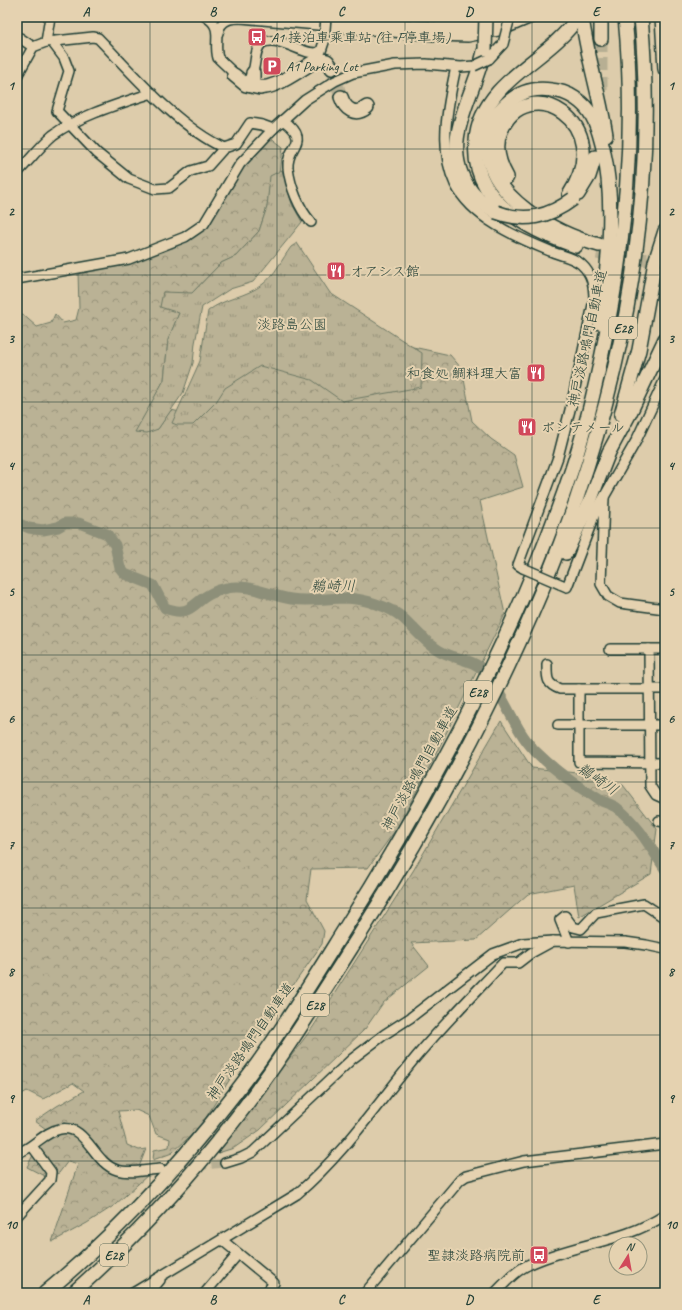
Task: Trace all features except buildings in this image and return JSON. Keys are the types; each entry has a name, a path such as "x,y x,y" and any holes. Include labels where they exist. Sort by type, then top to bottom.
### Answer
{"highway":[{"path":"486,17 487,54 460,124 456,154 460,171 469,188 481,202 496,212 521,218 546,213 571,197 585,184 595,158"},
{"path":"578,17 560,39 505,85 493,98 483,113 479,125 475,155 479,173 487,190 507,211 526,224 547,235 598,249 545,222 521,205 505,189 494,173 489,157 487,142 491,126 499,111 512,99 528,91 545,89 562,92 577,99 596,123 609,180"},
{"path":"582,17 601,105 607,148 610,209 607,272 590,404"},
{"path":"600,17 601,39"},
{"name":"神戸淡路鳴門自動車道","path":"45,1293 113,1230 187,1151 258,1063 358,908 439,769 462,725 514,615 537,561 573,468 609,322 623,235 630,110 625,17"},
{"name":"E28","path":"73,1293 153,1215 213,1147 309,1014 399,870 451,778 493,698 539,602 565,536 597,435 612,380 632,280 638,236 643,154 644,66 641,17"},
{"path":"662,17 665,69"},
{"path":"234,75 249,86 265,88 278,83 320,59 327,61 332,68"},
{"path":"253,73 253,83 258,87 265,88"},
{"path":"341,97 346,108 352,111 362,111 367,107"},
{"path":"545,222 515,191 503,171 498,155 498,141 503,127 519,110 532,105 548,105 568,115 578,128 583,144 583,162 571,197"},
{"path":"539,602 575,534 609,452 634,371 644,329 655,262 665,231"},
{"path":"609,452 629,415 665,340"}],"main road":[{"path":"242,17 468,36 503,29 530,17"},
{"path":"339,17 467,27 492,23 510,17"}],"street":[{"path":"50,17 49,41 64,58 68,71 57,111 97,153 129,178 155,189 169,188 192,171 208,166 224,148 236,144 250,123 262,124 273,129"},
{"path":"206,17 216,25 218,33 218,58 234,75 246,79 253,73 258,48 265,42 288,44 308,53 315,54 326,42 330,17"},
{"path":"326,17 326,42"},
{"path":"17,279 129,259 185,237 204,224 240,164 273,129 315,92 335,80 370,69 402,64 426,64 456,67 474,66 487,54 502,44 510,17"},
{"path":"218,33 220,25 226,20 235,18 254,18"},
{"path":"17,76 33,47 49,41 92,37 98,38 152,93 196,132 224,148"},
{"path":"17,39 20,38 33,47"},
{"path":"456,67 448,105 445,132 451,171 462,196 483,216 508,231 542,248 580,263 592,280 594,287 594,300 567,426 542,505 518,565 567,587 592,519 636,441 665,379"},
{"path":"17,173 53,135 70,125 112,106 152,93"},
{"path":"283,120 296,132 298,142 289,160 288,167 301,210 311,222"},
{"path":"605,495 600,578 603,590 613,600 620,603 665,609"},
{"path":"610,649 665,649"},
{"path":"649,649 650,786 656,795 665,800"},
{"path":"547,664 548,681 551,686 560,689 665,689"},
{"path":"579,689 579,762 665,763"},
{"path":"558,725 665,725"},
{"path":"569,942 560,920 565,916 572,927 581,929 596,913 644,904 665,918"},
{"path":"133,1293 297,1194 314,1180 358,1129 417,1056 503,963 518,963 531,953 553,941"},
{"path":"225,1162 241,1158 253,1152 352,1059 384,1034 410,1018 492,954 523,943 553,941 625,942 665,949"},
{"path":"17,1153 32,1146 50,1133 60,1129 70,1129 79,1133 103,1163 117,1170 160,1169"},
{"path":"366,1293 460,1180 466,1176 524,1161 665,1144"},
{"path":"17,1216 50,1180 51,1172 32,1146"},
{"path":"495,1293 511,1277 529,1264 638,1229 665,1215"},
{"path":"222,1240 274,1283 266,1293"},
{"path":"205,1293 238,1254"},
{"path":"149,1293 163,1276"}],"green space":[{"path":"270,137 283,147 280,174 270,180 267,207 259,231 236,256 221,263 192,293 179,313 168,340 164,380 136,432 158,429 171,410 189,414 261,325 413,347 450,355 462,369 472,421 491,439 514,455 523,487 480,501 505,614 431,764 397,828 368,868 311,869 307,899 324,931 322,944 250,1047 200,1127 172,1153 153,1160 154,1150 169,1147 170,1139 156,1134 149,1116 136,1110 118,1111 127,1145 139,1150 146,1149 137,1172 149,1174 115,1205 87,1223 52,1242 78,1164 68,1161 59,1173 46,1177 27,1167 46,1129 35,1121 57,1106 84,1091 73,1083 43,1099 27,1091 17,1097 17,356 19,344 17,341 17,291 20,312 37,327 51,323 55,314 63,323 76,320 79,308 78,272 143,257 208,224 241,170"},
{"name":"淡路島公園","path":"282,170 292,204 302,222 253,282 230,289 202,307 193,363 183,393 158,429 147,433 135,432 164,380 168,340 179,313 160,307 163,292 192,293 221,263 236,256 259,231 267,207 270,176"},
{"name":"淡路島公園","path":"297,243 330,293 422,353 421,387 342,401 312,380 260,366 225,388 216,402 193,425 177,425 172,423 200,361 208,311 221,303 250,292 263,284 275,272 291,247"},
{"path":"501,721 532,768 596,775 623,785 657,829 651,874 579,917 574,885 528,894 476,940 411,943 429,966 383,1003 365,1029 260,1130 234,1148 218,1153 313,1027 413,871"}],"waterway":[{"name":"鵜崎川","path":"17,523 29,528 43,530 58,527 65,523 79,523 107,534 115,545 120,568 125,574 153,585 165,608 174,611 186,610 212,593 235,587 251,588 298,600 354,599 376,604 391,610 403,618 435,648 446,654 475,664 485,672 492,681 527,742 535,751 575,784 625,814 644,837 665,869"}],"tunnel":[{"path":"601,39 601,96"},
{"path":"332,68 341,97"},
{"path":"597,253 629,259 665,260"},
{"path":"171,1168 225,1163"}],"place":[{"name":"A1 接泊車乘車站 (往 F停車場)","path":"257,37"},
{"name":"A1 Parking Lot","path":"272,66"},
{"name":"オアシス館","path":"336,271"},
{"name":"和食処 鯛料理大富","path":"536,373"},
{"name":"ポンテメール","path":"527,427"},
{"name":"聖隷淡路病院前","path":"539,1255"}]}
